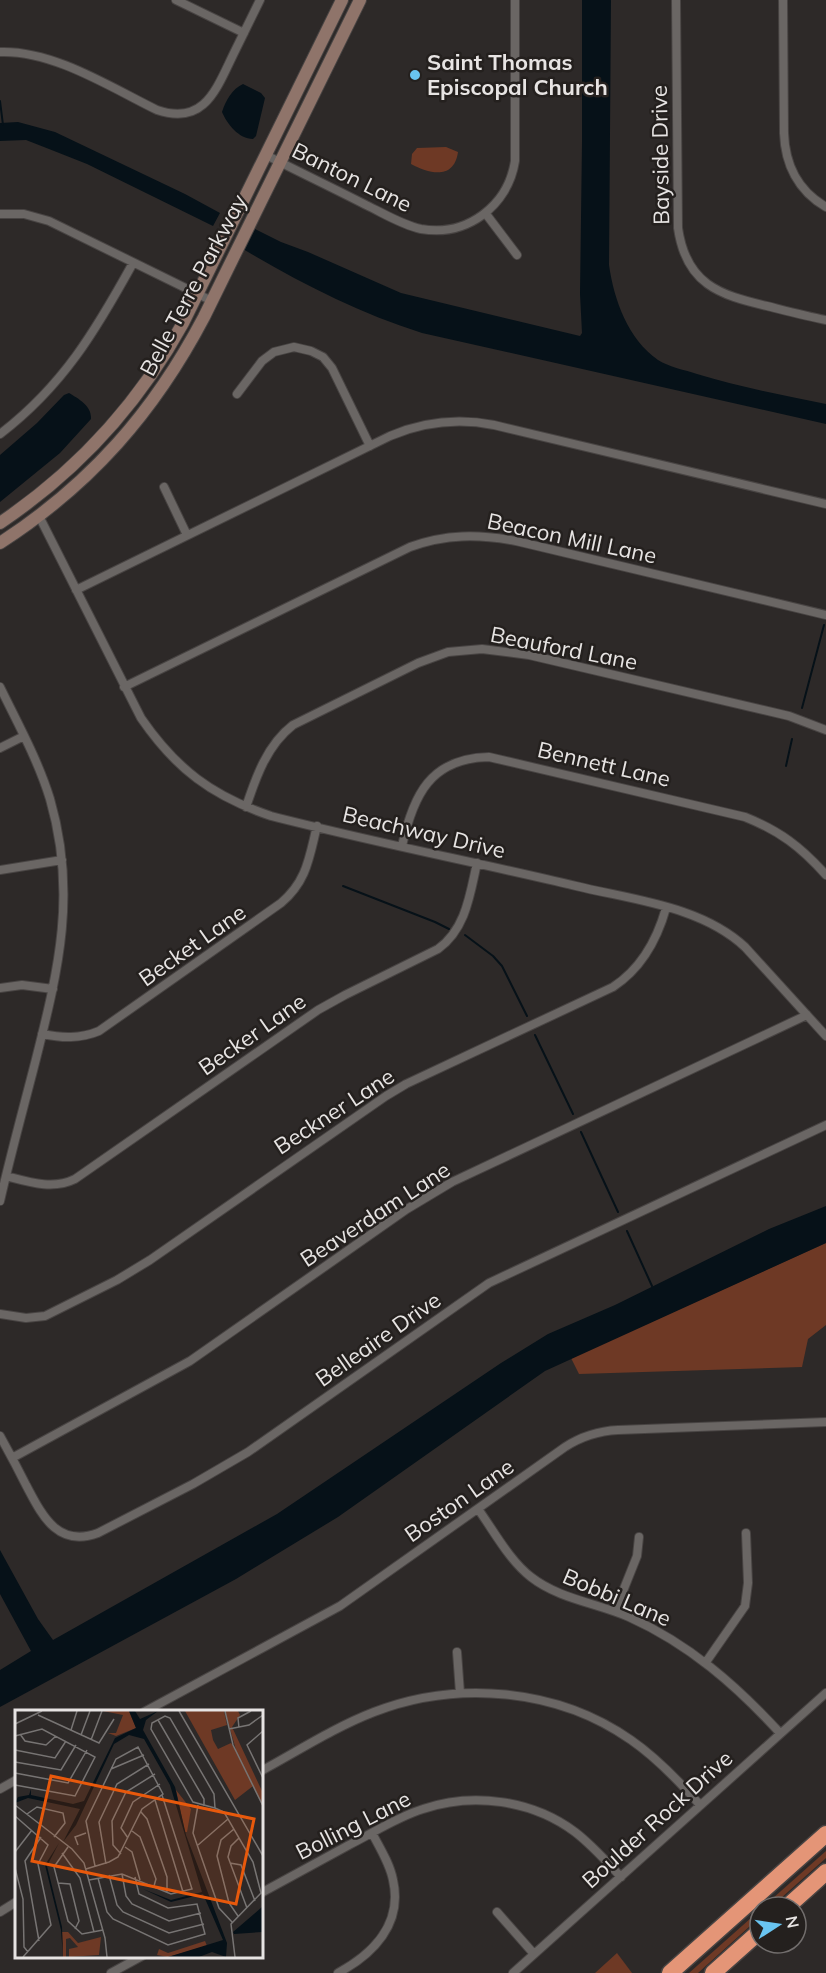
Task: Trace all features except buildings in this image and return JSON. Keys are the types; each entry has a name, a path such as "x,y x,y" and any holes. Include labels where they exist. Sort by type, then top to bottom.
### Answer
{"highway":[{"path":"670,1973 826,1834"},
{"path":"800,1895 826,1872"},
{"path":"713,1973 748,1942"}],"main road":[{"name":"Belle Terre Parkway","path":"0,523 65,474 87,453 125,411 163,357 197,294 342,0"},
{"name":"Belle Terre Parkway","path":"0,543 39,516 84,479 134,426 177,366 281,163 360,0"}],"street":[{"path":"176,0 244,33"},
{"path":"0,52 26,53 50,59 157,110 181,114 196,110 213,96 260,0"},
{"name":"Banton Lane","path":"266,155 394,219 421,229 439,230 457,227 486,214 506,189 515,161 515,0"},
{"name":"Bayside Drive","path":"676,0 678,228 686,256 702,279 722,294 826,320"},
{"path":"783,0 786,154 799,183 809,195 826,207"},
{"path":"0,213 24,214 49,221 212,301"},
{"path":"486,214 517,255"},
{"path":"0,434 40,398 74,360 88,341 133,263"},
{"path":"237,394 259,364 274,352 294,347 311,351 323,357 333,368 370,446"},
{"path":"76,590 370,446 420,426 448,422 478,422 826,504"},
{"path":"164,488 187,535"},
{"name":"Beachway Drive","path":"39,516 141,718 159,744 178,764 211,789 246,807 271,816 697,917 731,935 753,955 826,1036"},
{"name":"Beacon Mill Lane","path":"124,687 410,548 439,538 467,535 516,542 826,615"},
{"name":"Beauford Lane","path":"246,807 271,748 284,731 293,724 418,663 462,650 482,649 529,655 789,716 826,730"},
{"path":"0,687 41,774 50,801 62,860 64,901 63,929 53,989 0,1201"},
{"path":"0,748 24,736"},
{"name":"Bennett Lane","path":"402,846 415,801 428,782 453,764 463,760 489,757 745,817 795,843 826,875"},
{"name":"Becket Lane","path":"42,1034 70,1038 99,1031 281,903 304,875 317,826"},
{"path":"0,870 62,860"},
{"name":"Becker Lane","path":"6,1176 47,1185 75,1179 318,1010 438,949 450,939 464,917 477,863"},
{"name":"Beckner Lane","path":"0,1314 26,1318 45,1316 99,1290 150,1260 406,1084 614,987 647,953 659,932 666,908"},
{"path":"0,988 22,985 53,989"},
{"name":"Beaverdam Lane","path":"12,1458 190,1362 407,1209 452,1182 807,1015"},
{"name":"Belleaire Drive","path":"0,1436 51,1526 72,1536 98,1533 193,1484 248,1452 489,1283 826,1125"},
{"name":"Boston Lane","path":"148,1710 334,1609 572,1442 600,1431 826,1422"},
{"name":"Bobbi Lane","path":"478,1509 518,1564 534,1580 557,1592 615,1611 660,1632 706,1662 744,1695 780,1733"},
{"path":"706,1662 745,1606 748,1583 746,1533"},
{"path":"615,1611 637,1556 639,1537"},
{"path":"458,1652 460,1693"},
{"path":"262,1770 372,1713 409,1701 460,1693 488,1693 530,1698 560,1706 598,1721 647,1752 667,1769 700,1805"},
{"name":"Boulder Rock Drive","path":"513,1973 826,1693"},
{"path":"0,1789 15,1781"},
{"name":"Bolling Lane","path":"262,1892 404,1816 432,1806 464,1801 505,1803 534,1811 563,1824 592,1847 621,1877"},
{"path":"338,1973 374,1949 387,1929 392,1912 395,1897 393,1878 372,1833"},
{"path":"0,1912 15,1903"},
{"path":"497,1912 534,1954"},
{"path":"111,1973 138,1958"}],"shaded area":[{"path":"582,0 611,0 609,265 624,318 647,351 667,365 761,391 826,404 826,424 422,333 330,296 243,249 253,228 401,293 580,336 582,333 580,294"},
{"path":"243,84 261,93 265,98 256,136 253,139 234,130 222,112 230,95"},
{"path":"18,122 55,132 220,213 213,226 87,164 26,140 0,141 0,123"},
{"path":"446,147 458,152 456,161 446,171 433,172 411,164 412,154 417,148"},
{"path":"69,393 81,400 87,407 91,419 60,453 0,502 0,455 37,423 64,395"},
{"path":"826,1206 826,1243 545,1371 338,1517 236,1579 0,1707 0,1670 31,1651 0,1594 0,1550 38,1619 53,1640 277,1514 501,1363 548,1334 615,1305 769,1229"},
{"path":"826,1243 826,1325 808,1339 802,1367 579,1374 571,1358"},
{"path":"826,1851 826,1858 784,1895 776,1895"},
{"path":"748,1921 748,1928 698,1973 689,1973"},
{"path":"617,1953 632,1973 595,1973"}],"waterway":[{"path":"0,101 3,125"},
{"path":"802,708 824,625"},
{"path":"786,766 792,739"},
{"path":"343,886 449,929"},
{"path":"465,935 493,956 502,966 527,1016"},
{"path":"535,1035 573,1114"},
{"path":"581,1132 618,1212"},
{"path":"627,1231 652,1286"}],"place":[{"name":"Saint Thomas Episcopal Church","path":"415,75"}]}
